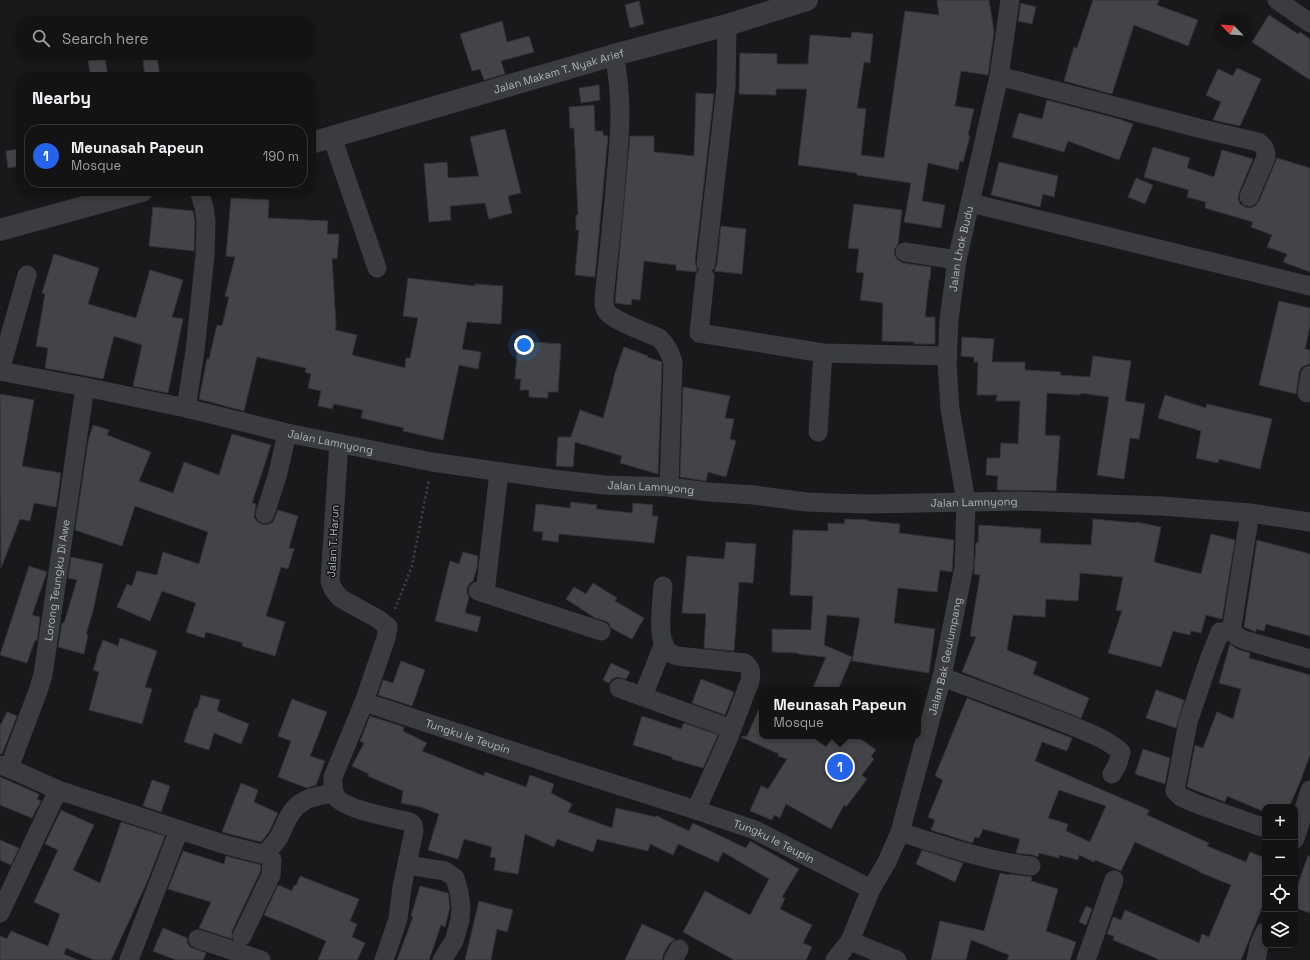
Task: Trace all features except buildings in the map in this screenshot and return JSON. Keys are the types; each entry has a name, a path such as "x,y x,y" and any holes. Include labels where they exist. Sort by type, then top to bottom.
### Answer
{"street":[{"name":"Jalan Makam T. Nyak Arief","path":"316,142 614,55 727,25 807,0"},
{"name":"Jalan Lhok Budu","path":"966,501 950,408 948,356 949,320 957,260 971,203 998,76 1010,0"},
{"path":"1277,0 1310,23"},
{"path":"727,25 726,87 699,333 823,353 948,356"},
{"path":"614,55 620,99 620,136 604,299 605,307 607,312 615,318 659,338 664,343 673,362 669,487"},
{"path":"998,76 1258,142 1266,151 1266,157 1249,197"},
{"path":"332,137 377,268"},
{"path":"0,230 124,196"},
{"path":"186,408 195,351 205,255 206,220 204,207 200,196"},
{"path":"971,203 1310,286"},
{"path":"906,252 957,260"},
{"path":"0,371 27,275"},
{"path":"818,432 823,353"},
{"name":"Jalan Lamnyong","path":"0,371 186,408 287,433 432,462 605,485 669,487 709,492 754,495 806,502 870,504 1020,501 1162,506 1250,513 1310,522"},
{"path":"1307,393 1310,375"},
{"name":"Lorong Teungku Di Awe","path":"5,766 38,691 42,675 85,387"},
{"path":"265,514 278,473 287,433"},
{"name":"Jalan T. Harun","path":"339,443 330,581 333,589 340,598 388,627"},
{"path":"499,472 482,592 601,631"},
{"name":"Jalan Bak Geulumpang","path":"835,960 850,941 871,889 887,862 900,832 942,677 964,567 966,501"},
{"path":"1250,513 1232,626 1233,632 1239,638 1248,642 1310,660"},
{"path":"663,586 661,631 668,651 677,656 745,663 750,667 751,673 750,681 732,729 696,810"},
{"path":"384,960 398,918 402,887 414,831 410,822 354,808 343,803 334,793 333,777 364,702 386,638 388,627"},
{"path":"1233,632 1220,632 1210,657 1188,722 1175,791 1181,797 1197,804 1262,827"},
{"path":"643,696 664,643"},
{"path":"942,677 1026,708 1094,735 1114,745 1121,752 1118,763 1112,774"},
{"path":"619,688 732,729"},
{"name":"Tungku Ie Teupin","path":"364,702 567,770 756,830 871,889"},
{"path":"5,766 58,790 223,844 262,854 267,852 279,837 293,810 302,802 315,797 334,793"},
{"path":"0,913 58,790"},
{"path":"1298,828 1310,790"},
{"path":"129,960 179,830"},
{"path":"900,832 962,851 1017,865 1031,866"},
{"path":"242,936 271,874 272,860 267,852"},
{"path":"407,865 446,871 455,878 461,907 460,920 454,941 442,960"},
{"path":"1086,960 1114,880"},
{"path":"1256,960 1262,938"},
{"path":"198,939 261,960"},
{"path":"850,941 897,960"}],"path":[{"path":"388,627 412,566 432,462"}],"place":[{"name":"Meunasah Papeun","path":"840,767"}]}
